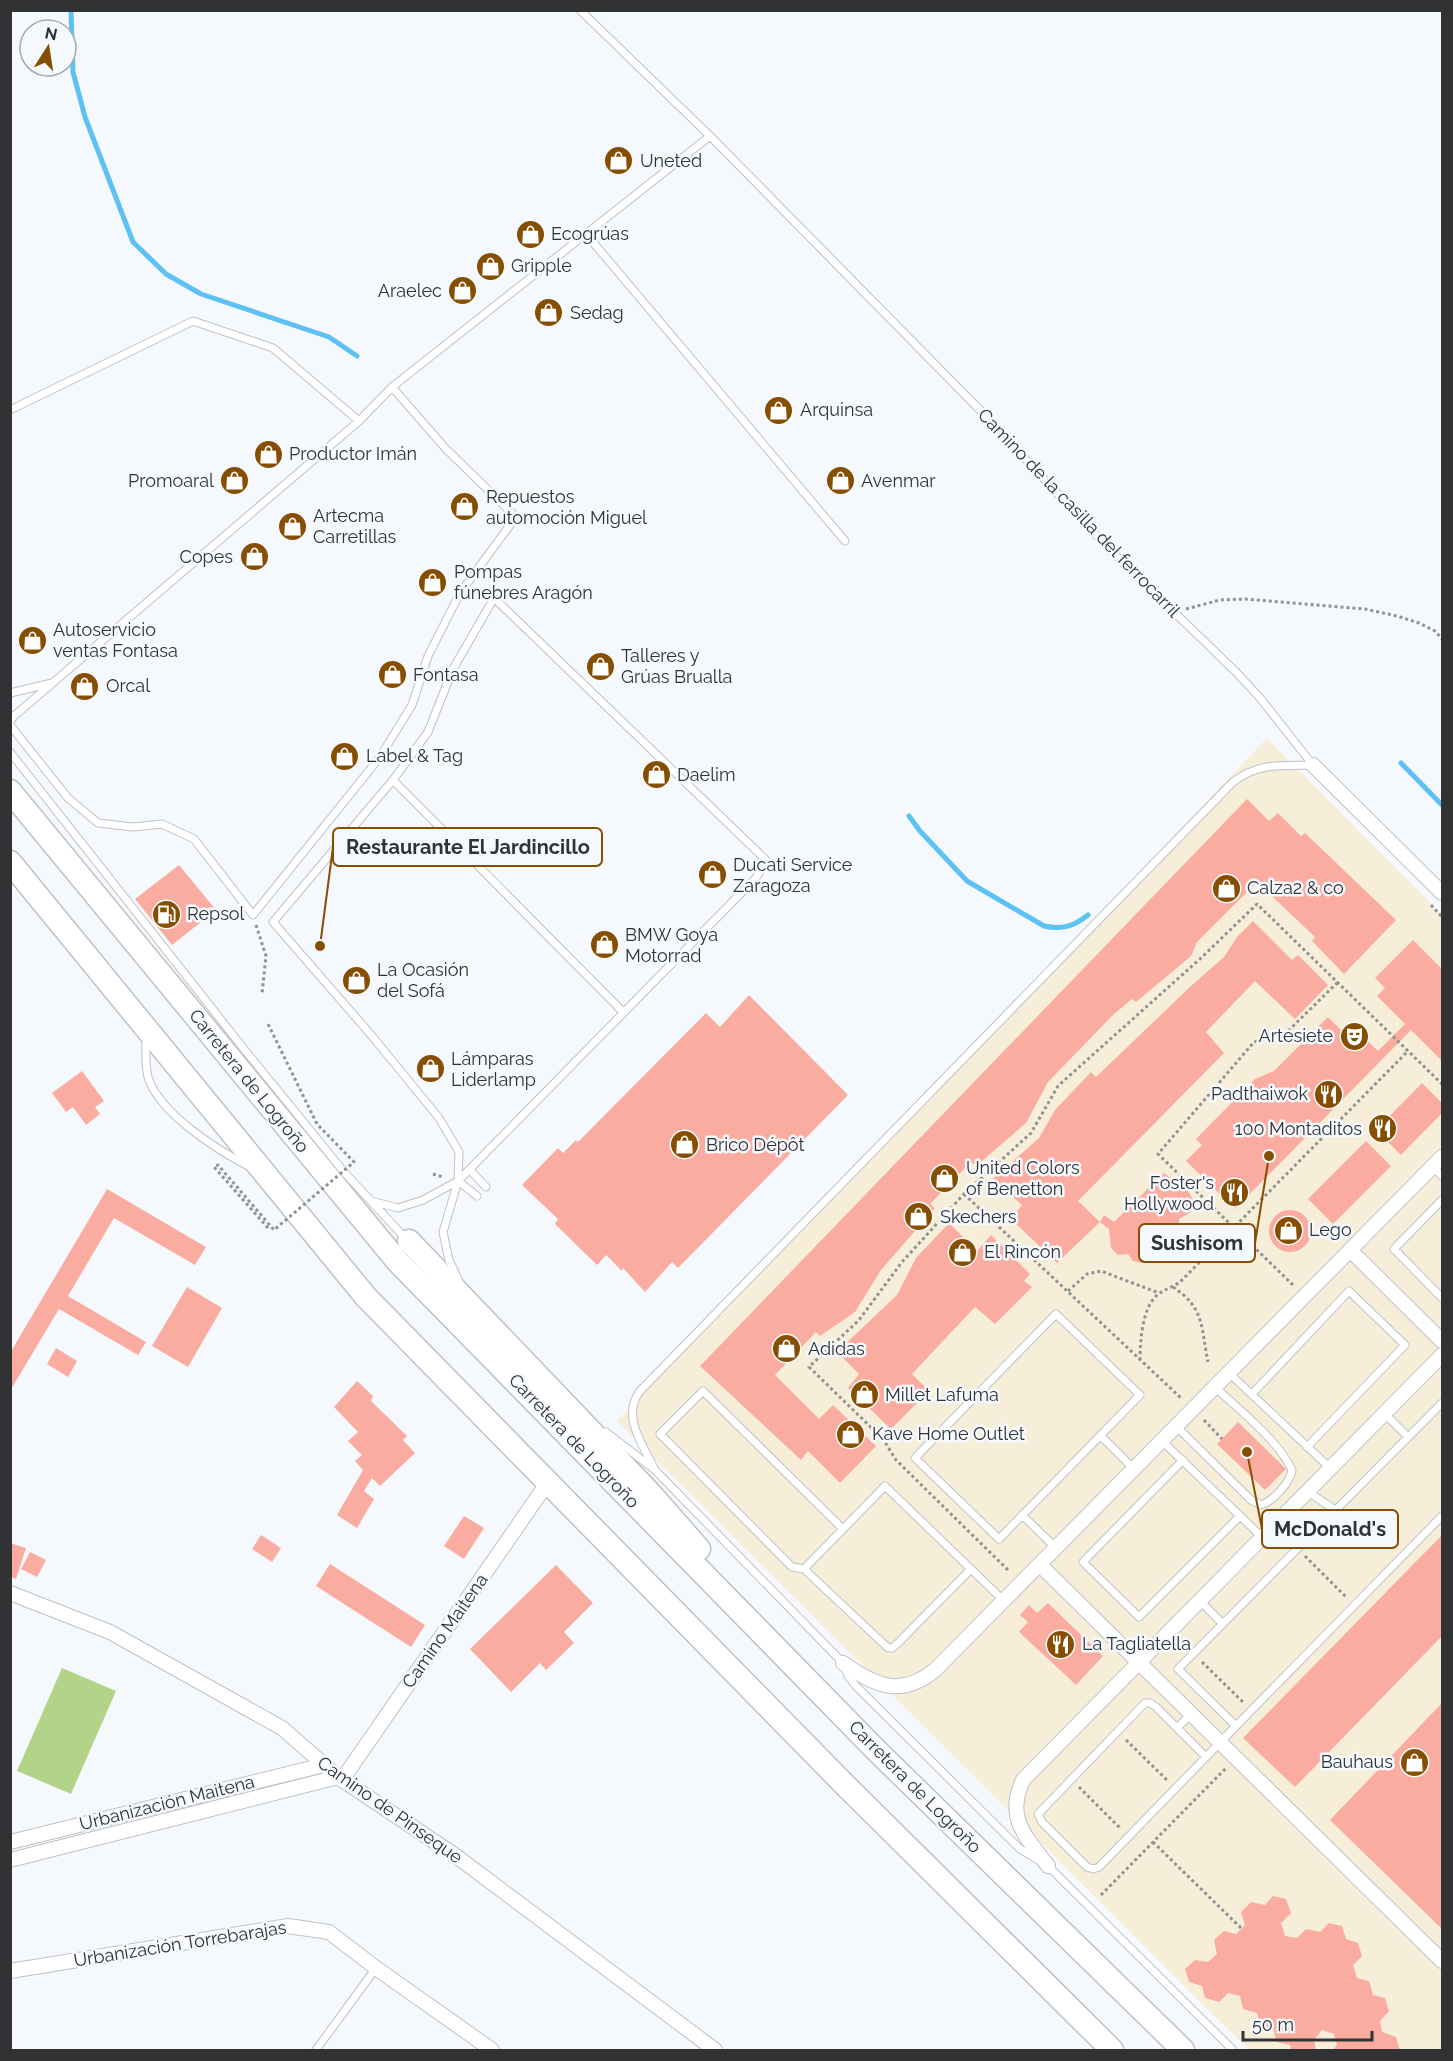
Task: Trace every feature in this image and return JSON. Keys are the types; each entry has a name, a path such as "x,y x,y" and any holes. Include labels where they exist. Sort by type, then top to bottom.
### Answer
{"highway":[{"name":"Carretera de Logroño","path":"10,791 398,1262 877,1751 1185,2050"},
{"path":"10,862 366,1298 835,1775 1111,2050"},
{"path":"409,1241 650,1493 709,1560 729,1599"}],"street":[{"name":"Camino de la casilla del ferrocarril","path":"1313,765 1443,893"},
{"path":"843,1663 866,1679 893,1687 915,1683 935,1670 1350,1250 1439,1167"},
{"path":"1350,1250 1443,1341"},
{"path":"1048,1866 1019,1826 1015,1803 1023,1780 1443,1355"},
{"name":"Camino Maitena","path":"340,1778 548,1482"},
{"path":"1040,1565 1443,1961"},
{"name":"Camino de Pinseque","path":"10,1593 110,1632 282,1728 340,1778 456,1856 715,2050"},
{"name":"Urbanización Maitena","path":"10,1842 324,1765"},
{"path":"10,1860 340,1778"},
{"name":"Urbanización Torrebarajas","path":"10,1971 288,1926 329,1932 492,2050"}],"lane":[{"name":"Camino de la casilla del ferrocarril","path":"580,10 710,136 978,408 1109,549 1248,685 1313,765"},
{"path":"392,387 446,449 516,518 460,593 429,656 411,705 380,757 253,915 194,839 162,824 133,826 98,823 68,798 10,723 14,716 359,421 392,387 710,136"},
{"path":"586,234 845,541"},
{"path":"10,410 193,321 273,348 359,421"},
{"path":"371,1201 398,1208 423,1200 458,1181 755,879 767,861 494,598 453,669 428,732 393,780 273,922 372,1036 439,1118 459,1152 458,1181 443,1232 450,1260 460,1285"},
{"path":"10,693 54,683"},
{"path":"10,752 344,1172 409,1241 460,1285 559,1386"},
{"path":"655,1470 633,1424 634,1401 640,1391 1233,782 1266,766 1313,765"},
{"path":"393,780 623,1012"},
{"path":"146,1028 148,1078 155,1091 184,1124 205,1140 221,1152 266,1175"},
{"path":"470,1170 486,1187"},
{"path":"458,1181 477,1196"},
{"path":"1443,1200 1394,1249 1443,1298"},
{"path":"1252,1394 1349,1291 1406,1345 1307,1447"},
{"path":"1056,1314 1140,1395 1101,1436 999,1539 915,1458 1056,1314"},
{"path":"1229,1373 1330,1468"},
{"path":"1176,1426 1251,1500 1260,1504 1268,1502 1289,1480 1292,1470 1280,1451 1264,1433 1215,1387"},
{"path":"843,1529 703,1391 660,1434 792,1566 804,1569 888,1648 897,1644 971,1569"},
{"path":"1236,1726 1178,1669 1443,1403"},
{"path":"1384,1413 1408,1437"},
{"path":"597,1424 655,1470 843,1663 848,1676 856,1686 1025,1853 1048,1866 1233,2050"},
{"path":"1101,1436 1134,1469"},
{"path":"1162,1441 1262,1537"},
{"path":"1183,1460 1083,1562 1139,1617 1240,1516"},
{"path":"804,1569 885,1486 1003,1600"},
{"path":"1307,1491 1335,1510"},
{"path":"1022,1515 1056,1548"},
{"path":"1206,1757 1150,1703 1145,1703 1119,1733 1038,1814 1042,1822 1087,1867 1094,1869 1099,1867 1443,1516"},
{"path":"1199,1600 1223,1624"},
{"path":"1177,1728 1191,1714"},
{"path":"316,2050 376,1968"}],"path":[{"path":"1175,613 1220,600 1245,599 1306,603 1365,609 1397,616 1419,622 1435,631 1443,639"},
{"path":"1008,1570 896,1460 884,1439 809,1367 859,1320 902,1262 964,1194 1031,1133 1058,1086 1200,959 1257,904 1443,1084"},
{"path":"253,915 266,956 262,994"},
{"path":"1294,1286 1158,1154 1254,1042 1286,1033 1338,982"},
{"path":"268,1024 317,1124 354,1162 274,1230 218,1165 214,1167 268,1228"},
{"path":"1140,1360 1142,1327 1154,1298 1180,1282 1408,1051"},
{"path":"964,1194 1186,1402"},
{"path":"1068,1292 1087,1274 1101,1271 1159,1293"},
{"path":"1173,1287 1185,1295 1200,1317 1208,1362"},
{"path":"1200,1416 1222,1439"},
{"path":"1297,1549 1355,1605"},
{"path":"1119,1733 1175,1788"},
{"path":"1101,1895 1228,1766"},
{"path":"1072,1780 1128,1835"},
{"path":"1153,1842 1242,1929"}],"shaded area":[{"path":"1267,738 1442,915 1442,2050 1249,2050 617,1421"}],"green space":[{"path":"62,1668 116,1691 71,1794 17,1771"}],"building":[{"path":"1247,799 1269,821 1278,813 1301,836 1305,833 1396,920 1344,974 1312,941 1315,937 1257,882 1197,942 1191,956 1136,1002 1132,999 1113,1015 1048,1082 1026,1123 976,1166 971,1162 930,1204 935,1208 881,1270 855,1312 820,1336 816,1332 775,1375 819,1419 833,1405 876,1446 840,1483 808,1451 801,1460 700,1366"},
{"path":"179,865 216,910 172,945 135,899"},
{"path":"1253,921 1292,960 1298,955 1328,985 1295,1019 1255,981 1206,1032 1224,1053 1078,1201 1100,1222 1057,1263 1011,1219 1022,1205 993,1179 1039,1138 1055,1110 1091,1072 1096,1077 1224,957 1237,937"},
{"path":"1413,940 1442,969 1442,1061 1411,1030 1235,1209 1186,1161 1202,1145 1196,1139 1255,1079 1274,1071 1328,1017 1342,1031 1350,1023 1378,1051 1405,1024 1377,996 1385,988 1375,978"},
{"name":"Brico Dépôt","path":"749,995 848,1095 678,1268 672,1262 645,1292 623,1268 622,1271 606,1255 597,1265 555,1224 558,1219 522,1185 558,1148 563,1153 576,1140 578,1142 706,1013 720,1027"},
{"path":"82,1071 104,1101 95,1107 100,1114 86,1125 73,1107 66,1112 52,1093"},
{"path":"1422,1083 1442,1103 1442,1113 1401,1155 1376,1130"},
{"path":"1366,1141 1391,1166 1333,1224 1308,1199"},
{"path":"1164,1173 1188,1191 1193,1200 1191,1212 1179,1219 1180,1236 1164,1254 1156,1252 1152,1261 1142,1263 1133,1261 1128,1254 1118,1255 1111,1248 1109,1229 1100,1222 1104,1215 1114,1222"},
{"path":"107,1189 206,1247 195,1265 114,1218 68,1296 146,1342 138,1355 59,1309 10,1391 10,1353"},
{"path":"1290,1210 1305,1216 1311,1231 1305,1246 1290,1252 1275,1246 1269,1231 1275,1216"},
{"path":"949,1223 977,1251 991,1235 1030,1274 1024,1281 1032,1287 995,1324 975,1307 912,1374 929,1391 891,1429 848,1388 859,1374 837,1352 897,1295 916,1258"},
{"path":"187,1287 222,1308 188,1367 152,1346"},
{"path":"56,1348 77,1361 68,1377 47,1364"},
{"path":"357,1381 373,1396 371,1401 407,1436 403,1440 415,1453 380,1486 372,1478 364,1491 374,1499 357,1528 337,1515 363,1470 355,1461 362,1455 348,1441 358,1432 334,1407"},
{"path":"1238,1422 1286,1469 1265,1490 1217,1444"},
{"path":"464,1516 484,1528 464,1559 444,1546"},
{"path":"261,1535 281,1548 272,1562 252,1549"},
{"path":"1442,1535 1442,1636 1295,1787 1243,1738"},
{"path":"10,1543 26,1548 16,1579 10,1577"},
{"path":"30,1552 46,1560 37,1577 21,1569"},
{"path":"330,1564 425,1625 411,1647 316,1586"},
{"path":"556,1565 593,1603 564,1632 574,1643 546,1670 540,1663 511,1692 470,1649"},
{"name":"La Tagliatella","path":"1048,1603 1103,1656 1076,1685 1019,1632 1028,1622 1020,1615 1029,1605 1037,1613"},
{"name":"Bauhaus","path":"1442,1703 1442,1929 1330,1820"},
{"path":"1273,1896 1286,1899 1291,1913 1281,1923 1285,1936 1297,1938 1306,1929 1320,1932 1329,1923 1342,1926 1346,1939 1358,1943 1362,1956 1353,1965 1357,1978 1369,1981 1373,1995 1385,1998 1389,2011 1380,2021 1382,2032 1396,2037 1400,2050 1333,2050 1337,2045 1334,2034 1322,2030 1314,2040 1316,2050 1291,2050 1290,2045 1277,2042 1273,2029 1260,2025 1257,2013 1243,2009 1240,1996 1228,1993 1219,2002 1205,1998 1202,1986 1189,1982 1185,1969 1195,1960 1208,1962 1217,1954 1214,1940 1224,1931 1236,1934 1245,1925 1241,1912 1251,1902 1265,1905"}],"waterway":[{"path":"71,10 73,72 85,117 133,242 166,274 201,294 329,337 357,356"},
{"path":"1401,763 1442,805"},
{"path":"909,816 967,881 1044,926 1057,928 1068,926 1088,915"}],"place":[{"name":"Uneted","path":"619,161"},
{"name":"Ecogrúas","path":"530,234"},
{"name":"Gripple","path":"490,266"},
{"name":"Araelec","path":"463,291"},
{"name":"Sedag","path":"549,313"},
{"name":"Arquinsa","path":"779,410"},
{"name":"Productor Imán","path":"268,454"},
{"name":"Promoaral","path":"235,481"},
{"name":"Avenmar","path":"840,481"},
{"name":"Repuestos automoción Miguel","path":"465,507"},
{"name":"Artecma Carretillas","path":"292,526"},
{"name":"Copes","path":"254,557"},
{"name":"Pompas fúnebres Aragón","path":"433,582"},
{"name":"Autoservicio ventas Fontasa","path":"32,640"},
{"name":"Talleres y Grúas Brualla","path":"600,666"},
{"name":"Fontasa","path":"392,675"},
{"name":"Orcal","path":"85,686"},
{"name":"Label & Tag","path":"345,756"},
{"name":"Daelim","path":"656,775"},
{"name":"Ducati Service Zaragoza","path":"712,875"},
{"name":"Calza2 & co","path":"1226,888"},
{"name":"Repsol","path":"166,914"},
{"name":"BMW Goya Motorrad","path":"604,945"},
{"name":"Restaurante El Jardincillo","path":"320,946"},
{"name":"La Ocasión del Sofá","path":"356,980"},
{"name":"Artesiete","path":"1354,1036"},
{"name":"Lámparas Liderlamp","path":"430,1069"},
{"name":"Padthaiwok","path":"1329,1094"},
{"name":"100 Montaditos","path":"1383,1129"},
{"name":"Brico Dépôt","path":"685,1145"},
{"name":"Sushisom","path":"1269,1156"},
{"name":"United Colors of Benetton","path":"945,1178"},
{"name":"Foster's Hollywood","path":"1235,1193"},
{"name":"Skechers","path":"919,1217"},
{"name":"Lego","path":"1288,1230"},
{"name":"El Rincón","path":"963,1252"},
{"name":"Adidas","path":"787,1349"},
{"name":"Millet Lafuma","path":"864,1395"},
{"name":"Kave Home Outlet","path":"851,1434"},
{"name":"McDonald's","path":"1247,1452"},
{"name":"La Tagliatella","path":"1061,1644"},
{"name":"Bauhaus","path":"1414,1762"}]}
